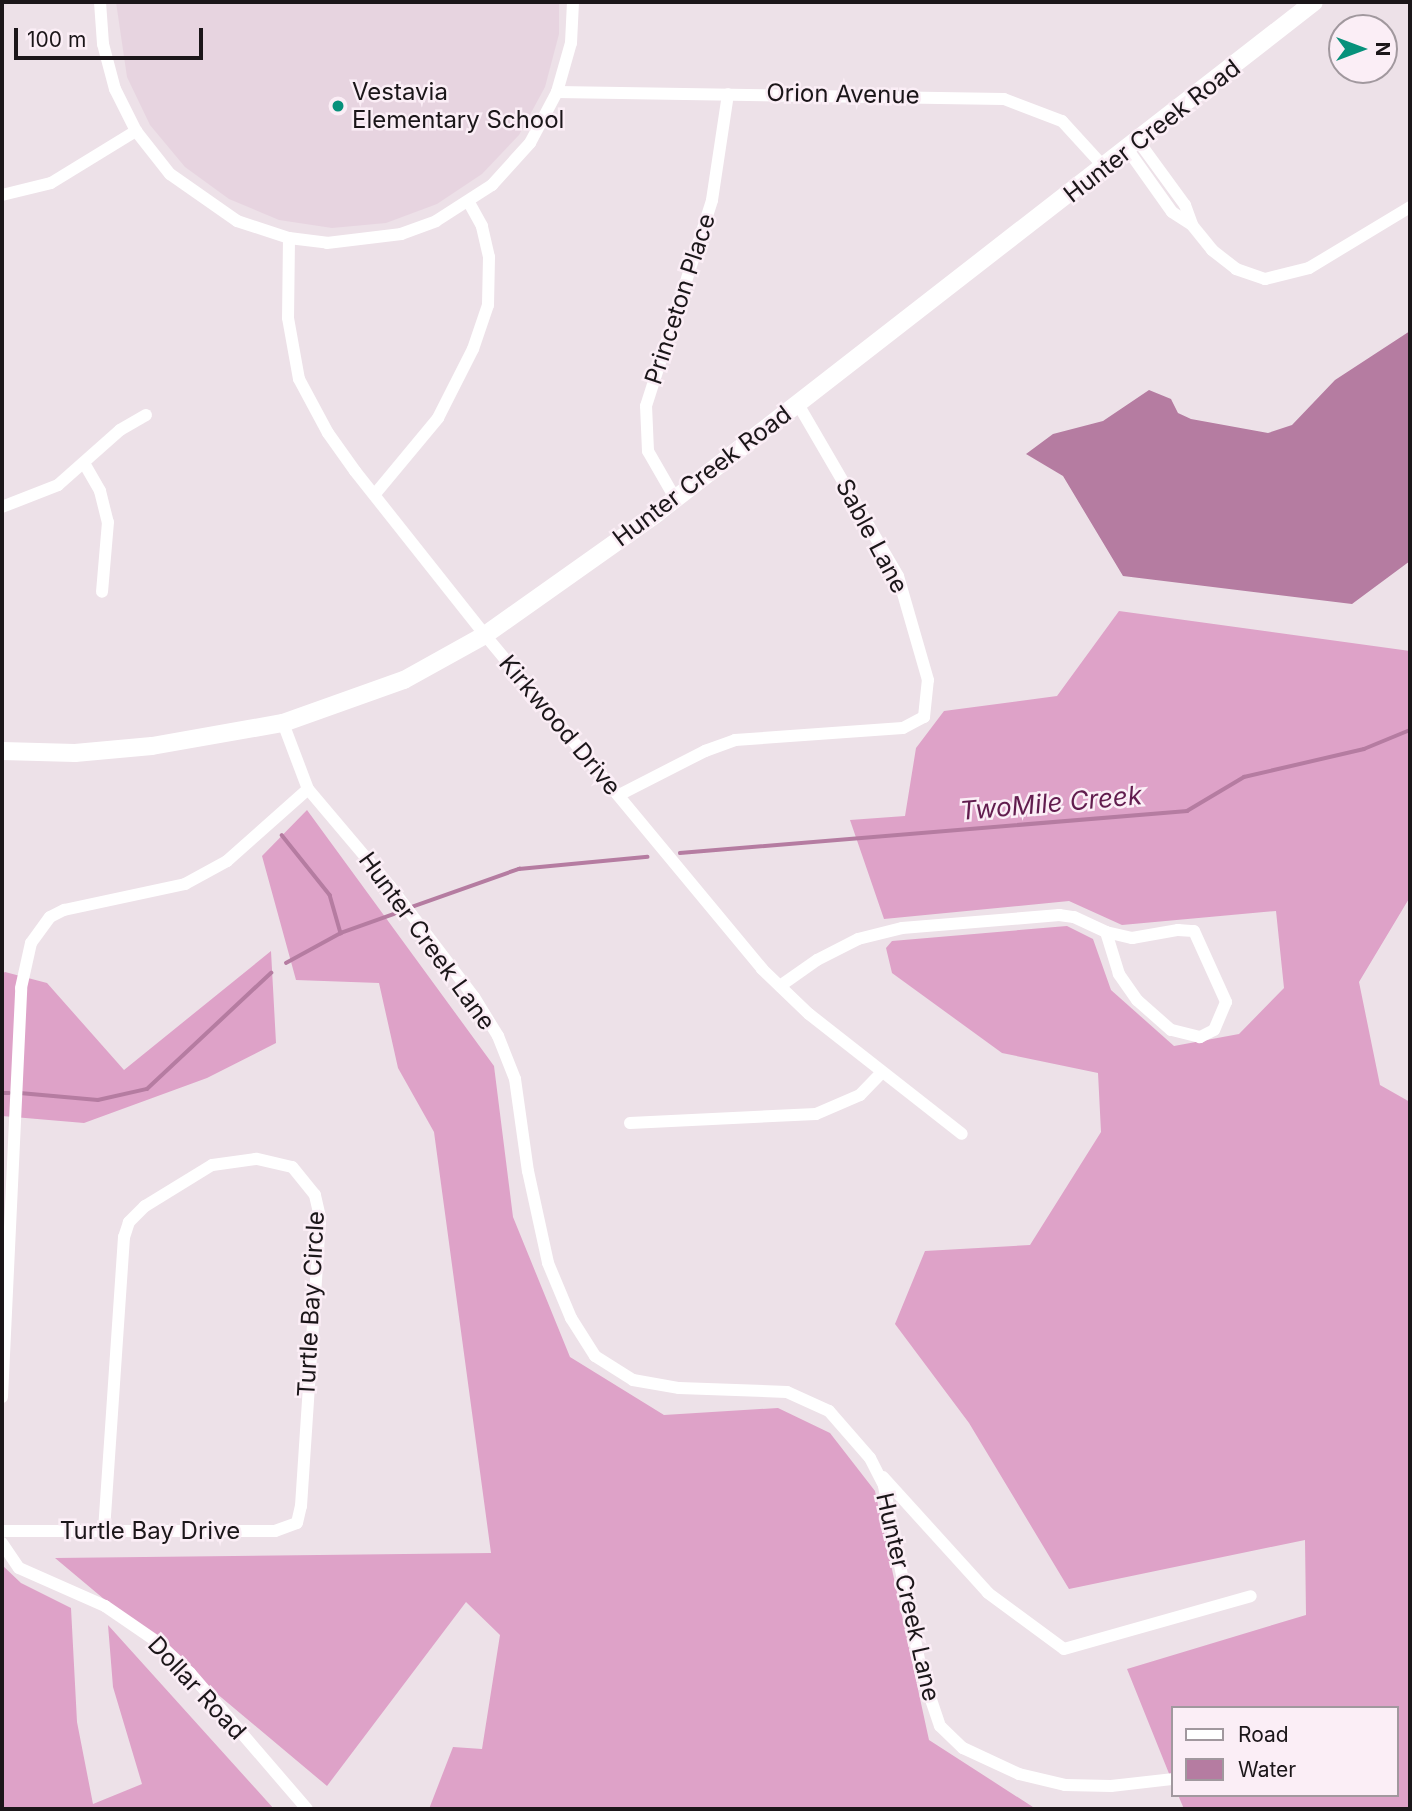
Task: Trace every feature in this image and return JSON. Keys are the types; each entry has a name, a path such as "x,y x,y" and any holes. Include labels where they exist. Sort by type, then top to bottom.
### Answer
{"main road":[{"name":"Hunter Creek Road","path":"2,751 75,753 152,746 283,723 404,680 485,635 675,498 1133,146 1314,2"}],"street":[{"path":"100,2 108,67 136,131 190,193 237,221 289,239 364,242 401,234 469,202 512,165 557,92 571,43 573,2"},
{"name":"Orion Avenue","path":"557,92 1004,99 1062,121 1104,167"},
{"name":"Princeton Place","path":"675,498 648,451 646,406 712,200 729,94"},
{"path":"2,195 51,183 136,131"},
{"path":"1133,146 1185,205 1192,225 1236,269 1265,279 1280,278 1309,268 1410,207"},
{"path":"375,494 438,418 482,325 490,289 489,257 482,226 469,202"},
{"name":"Kirkwood Drive","path":"289,239 288,318 299,379 328,433 485,635 780,986 961,1133"},
{"name":"Sable Lane","path":"619,795 705,751 735,740 903,728 924,717 928,680 914,620 898,576 798,404"},
{"path":"2,506 45,492 84,463 120,430 146,415"},
{"path":"84,463 100,491 108,522 102,592"},
{"path":"2,1397 14,1221 20,1001 31,943 50,917 64,910 185,884 227,861 308,789 283,723"},
{"name":"Hunter Creek Lane","path":"308,789 390,886 474,997 498,1036 515,1079 530,1183 548,1263 571,1318 596,1356 619,1375 663,1386 802,1396 829,1412 878,1472 988,1593 1064,1649 1251,1596"},
{"path":"780,986 817,960 858,939 902,928 1059,915 1074,917 1106,932 1132,937 1194,931 1226,1002 1214,1030 1200,1037 1185,1037 1159,1021 1119,974 1106,932"},
{"path":"630,1123 816,1114 860,1096 883,1072"},
{"name":"Turtle Bay Circle","path":"104,1531 124,1237 129,1222 145,1206 212,1165 256,1159 292,1167 306,1179 316,1195 320,1217 297,1522"},
{"name":"Hunter Creek Lane","path":"878,1472 922,1670 940,1726 950,1738 1005,1768 1065,1785 1111,1786 1170,1779"},
{"name":"Turtle Bay Drive","path":"2,1531 275,1531 297,1522"},
{"name":"Dollar Road","path":"2,1543 19,1568 105,1605 156,1641 190,1673 307,1809"}],"shaded area":[{"name":"Vestavia Elementary School","path":"116,2 559,2 559,34 545,87 519,135 482,174 437,204 386,223 332,228 279,220 229,199 185,167 150,125 127,77"},
{"path":"1119,611 1410,651 1410,897 1359,982 1380,1085 1410,1102 1410,1809 1184,1809 1179,1797 1398,1797 1398,1706 1170,1706 1170,1776 1127,1669 1306,1615 1305,1540 1069,1589 969,1423 895,1324 925,1251 1030,1245 1101,1132 1098,1073 1002,1053 892,973 886,948 892,941 1067,926 1093,939 1111,990 1174,1046 1239,1034 1284,988 1276,911 1122,925 1069,901 884,919 850,820 905,816 916,748 944,711 1057,696"},
{"path":"307,810 494,1066 513,1217 570,1357 664,1415 778,1408 830,1433 875,1491 929,1740 1036,1809 429,1809 453,1747 482,1749 500,1635 466,1602 327,1786 55,1558 491,1553 434,1132 398,1068 379,983 296,980 262,856"},
{"path":"271,951 276,1043 207,1078 84,1123 2,1116 2,974 5,972 47,983 124,1070"},
{"path":"2,1565 21,1583 71,1608 77,1722 93,1804 142,1784 113,1687 108,1625 274,1809 2,1809"}],"water":[{"path":"1410,331 1410,561 1352,604 1123,576 1063,476 1026,454 1053,434 1103,421 1149,390 1171,399 1178,413 1191,419 1268,433 1292,425 1335,380"}],"waterway":[{"name":"TwoMile Creek","path":"680,853 1187,811 1244,777 1364,749 1410,730"},
{"path":"282,835 330,895 341,933"},
{"name":"TwoMile Creek","path":"412,907 519,869 647,857"},
{"name":"TwoMile Creek","path":"286,963 341,933 397,913"},
{"name":"TwoMile Creek","path":"20,1093 98,1100 147,1089 271,973"},
{"path":"2,1093 9,1093"}],"place":[{"name":"Vestavia Elementary School","path":"338,106"}]}
